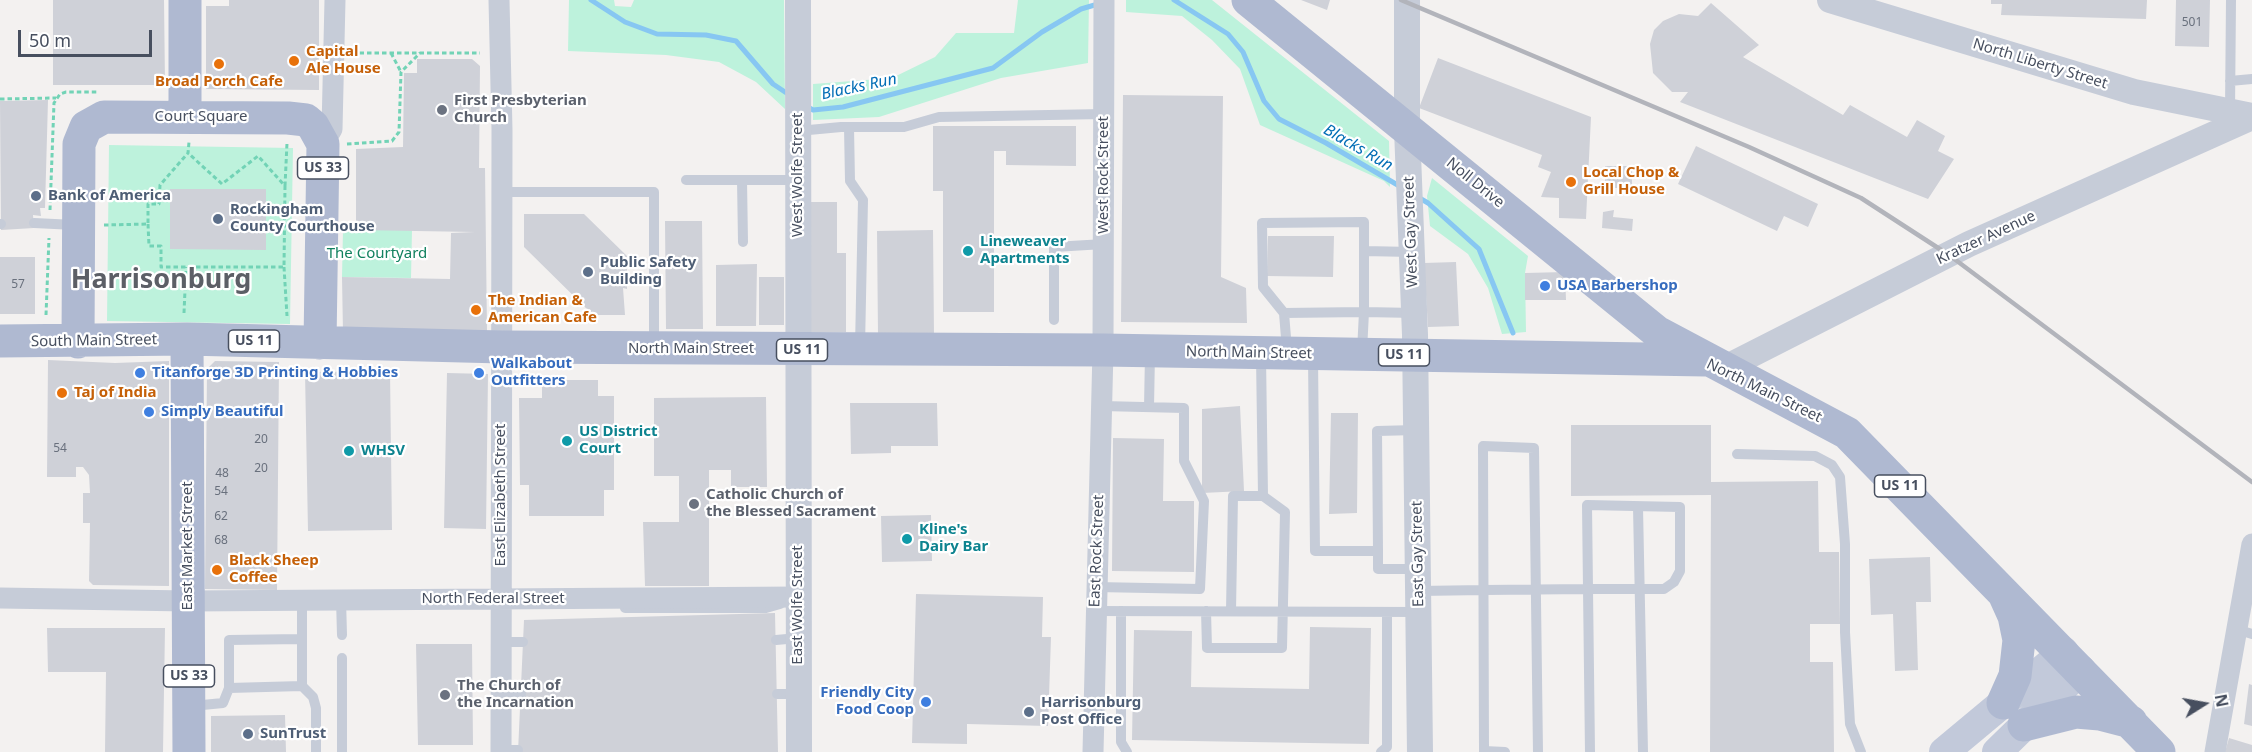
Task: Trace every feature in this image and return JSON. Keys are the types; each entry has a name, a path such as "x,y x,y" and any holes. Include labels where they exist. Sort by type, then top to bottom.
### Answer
{"main road":[{"path":"185,0 185,117"},
{"name":"Noll Drive","path":"1248,0 1657,332 1715,364"},
{"name":"Court Square","path":"78,342 95,229 79,144 86,127 104,117 288,118 308,121 333,144"},
{"name":"US 33","path":"320,343 333,144"},
{"name":"North Main Street","path":"185,339 502,347 1103,350 1362,354 1715,364 1847,433 2073,661 2159,752"},
{"name":"South Main Street","path":"0,341 78,342 185,339"},
{"name":"East Market Street","path":"185,339 189,752"},
{"path":"1997,752 2014,714 2019,640 2014,616 2001,588"},
{"path":"1944,752 2014,714 2073,661"},
{"path":"2014,714 2076,712 2100,714 2131,722"}],"street":[{"path":"333,144 335,0"},
{"name":"East Elizabeth Street","path":"499,0 502,347 511,599 501,642 511,694 507,751"},
{"name":"West Wolfe Street","path":"797,350 798,0"},
{"name":"West Gay Street","path":"1407,0 1407,129 1415,355"},
{"name":"North Liberty Street","path":"1830,0 2134,92 2244,115"},
{"name":"West Rock Street","path":"1103,350 1104,8"},
{"name":"Kratzer Avenue","path":"1715,364 2244,115"},
{"name":"East Wolfe Street","path":"797,350 798,597 787,639 788,694 799,752"},
{"name":"East Rock Street","path":"1093,752 1103,350"},
{"name":"East Gay Street","path":"1415,355 1420,752"},
{"path":"2215,752 2244,632 2252,544"},
{"name":"North Federal Street","path":"0,598 188,601 302,599 341,609 511,599 798,597"}],"lane":[{"path":"2231,0 2230,81 2244,115"},
{"path":"2230,81 2252,79"},
{"path":"798,121 849,127 904,127 939,117 1104,114"},
{"path":"849,127 850,181 863,200 860,350"},
{"path":"686,180 798,180"},
{"path":"742,180 743,242"},
{"path":"501,192 654,192 654,348"},
{"path":"1362,354 1364,222 1262,223 1263,287 1284,313 1287,353 1315,551 1378,551"},
{"path":"34,223 95,229"},
{"path":"1054,320 1054,247 1104,244"},
{"path":"1364,251 1413,252"},
{"path":"1284,313 1415,312"},
{"path":"1149,407 1150,351"},
{"path":"1263,496 1287,353"},
{"path":"1096,587 1200,589 1204,501 1184,461 1184,408 1102,406"},
{"path":"1416,430 1377,431 1378,569 1419,591 1588,589 1664,589 1671,585 1679,575 1681,567 1680,507 1587,505 1588,589 1590,752"},
{"path":"1505,752 1484,751 1483,446 1534,448 1538,752"},
{"path":"1737,454 1815,456 1828,462 1840,477 1845,544 1849,708 1851,732 1856,750"},
{"path":"1206,611 1207,648 1282,648 1285,512 1263,496 1233,496 1231,611"},
{"path":"1638,507 1643,752"},
{"path":"1096,611 1387,612 1419,591"},
{"path":"302,599 302,686 313,697 316,708 316,752"},
{"path":"341,609 348,625 345,635"},
{"path":"1121,611 1121,742 1127,752"},
{"path":"1381,752 1387,747 1387,612"},
{"path":"189,706 223,703 229,688 229,640 301,639"},
{"path":"501,642 523,642"},
{"path":"342,752 342,676 345,659"},
{"path":"229,688 302,686"}],"path":[{"path":"345,53 480,54 484,50"},
{"path":"333,144 392,141 399,132 401,72 391,53"},
{"path":"401,72 420,53"},
{"path":"0,99 57,98"},
{"path":"288,118 284,267 287,315 290,324"},
{"path":"284,267 161,267 161,246 149,246 148,204 159,204 160,185 188,153 222,184 258,156 285,186"},
{"path":"95,229 148,224"},
{"path":"185,339 186,267"}],"green space":[{"path":"569,0 614,0 615,6 631,7 634,0 784,0 785,109 756,82 719,62 666,55 568,51"},
{"path":"1018,0 1089,0 1088,63 1001,78 879,117 813,120 813,84 892,78 935,57 956,33 1014,33"},
{"path":"1126,0 1212,0 1389,141 1390,187 1384,181 1260,125 1240,69 1212,40 1182,16 1126,12"},
{"path":"109,145 293,148 290,324 107,321"},
{"path":"1432,178 1528,256 1525,273 1526,332 1502,334 1488,288 1468,254 1430,226 1427,196"},
{"name":"The Courtyard","path":"343,230 412,230 411,278 342,277"}],"building":[{"path":"53,0 164,0 165,85 53,85"},
{"path":"229,0 319,0 319,90 206,89 206,6 229,6"},
{"path":"1301,0 1330,0 1327,10"},
{"path":"1991,0 2147,0 2146,19 2001,15 2002,4 1991,4"},
{"path":"2176,0 2210,0 2209,47 2175,46"},
{"path":"1711,3 1759,45 1743,57 1843,115 1850,105 1907,137 1917,120 1945,136 1938,151 1954,159 1928,199 1680,102 1688,92 1672,92 1653,73 1650,44 1654,30 1663,21 1679,14 1698,16"},
{"path":"1438,58 1591,117 1586,219 1559,218 1559,198 1541,197 1551,172 1538,167 1542,155 1419,108"},
{"name":"First Presbyterian Church","path":"417,59 472,59 480,66 479,168 485,168 487,332 343,333 342,277 450,279 451,233 475,232 356,230 356,149 403,147 404,73 417,73"},
{"path":"1123,95 1223,96 1221,277 1246,288 1247,323 1121,322"},
{"path":"48,100 45,208 40,208 41,216 33,215 34,228 1,230 0,101"},
{"name":"Lineweaver Apartments","path":"933,126 1076,126 1076,166 1006,165 1006,151 994,151 994,312 943,312 943,191 933,191"},
{"path":"1696,146 1818,204 1808,227 1784,216 1777,231 1678,184"},
{"path":"1605,166 1632,166 1632,188 1605,188"},
{"name":"Rockingham County Courthouse","path":"170,189 266,189 266,250 170,249"},
{"path":"809,202 837,202 837,253 846,253 846,332 809,332"},
{"path":"1614,210 1613,217 1633,219 1632,231 1602,228 1603,212"},
{"name":"Public Safety Building","path":"524,214 584,214 627,256 627,289 623,288 625,315 593,315 524,247"},
{"path":"665,221 702,221 703,329 666,329"},
{"path":"933,230 934,336 878,335 877,231"},
{"path":"1268,236 1334,236 1333,277 1267,276"},
{"path":"0,257 35,257 35,314 0,314"},
{"path":"1456,262 1459,326 1428,327 1424,263"},
{"path":"757,264 756,326 716,326 716,265"},
{"name":"USA Barbershop","path":"1565,272 1566,300 1525,300 1525,273"},
{"path":"759,277 784,277 784,325 759,325"},
{"path":"48,360 115,363 169,361 169,586 93,585 89,581 90,523 83,523 83,493 90,493 89,475 83,467 76,467 76,477 47,477"},
{"path":"215,361 279,362 277,590 205,589 207,369"},
{"name":"WHSV","path":"390,371 392,530 308,531 305,372"},
{"path":"447,373 488,374 486,529 444,528"},
{"name":"US District Court","path":"542,380 598,380 598,396 614,396 614,490 604,490 604,516 529,516 529,485 520,485 519,398 542,398"},
{"name":"Catholic Church of the Blessed Sacrament","path":"766,397 767,487 731,487 731,470 709,470 709,586 645,586 643,522 679,522 679,476 654,476 654,398"},
{"path":"850,403 937,403 938,446 891,446 891,453 851,454"},
{"path":"1240,406 1244,491 1202,493 1202,409"},
{"path":"1331,413 1358,413 1357,513 1329,514"},
{"path":"1571,425 1711,425 1711,482 1818,481 1819,552 1839,552 1840,624 1810,624 1810,662 1833,662 1834,752 1710,752 1711,495 1571,496"},
{"path":"1113,438 1164,439 1163,501 1194,501 1194,572 1112,571"},
{"name":"Kline's Dairy Bar","path":"931,515 932,561 882,562 881,516"},
{"path":"1930,557 1931,602 1916,602 1918,670 1895,671 1893,614 1871,615 1869,559"},
{"path":"916,594 1043,597 1042,637 1051,637 1048,726 967,724 967,744 912,743"},
{"path":"775,613 778,752 518,752 524,620"},
{"path":"1310,627 1371,628 1369,744 1132,740 1134,630 1192,631 1191,687 1309,689"},
{"path":"47,628 165,628 163,752 105,752 106,672 48,672"},
{"name":"The Church of the Incarnation","path":"416,644 472,644 473,745 418,745"},
{"path":"2249,684 2252,685 2252,726 2244,724"},
{"name":"SunTrust","path":"285,715 286,752 211,752 211,716"},
{"path":"2229,738 2252,745 2252,752 2225,752"}],"waterway":[{"name":"Blacks Run","path":"591,0 625,22 657,34 706,35 736,41 773,84 791,96"},
{"name":"Blacks Run","path":"1174,0 1228,34 1243,52 1264,101 1279,119 1326,143 1401,187"},
{"name":"Blacks Run","path":"806,106 813,110 843,107 993,68 1042,32 1081,9 1098,4"},
{"name":"Blacks Run","path":"1416,196 1428,203 1479,249 1513,333"}],"railway":[{"path":"1401,0 1749,147 1861,198 1949,255 2252,482"}],"place":[{"name":"Capital Ale House","path":"294,61"},
{"name":"Broad Porch Cafe","path":"219,64"},
{"name":"First Presbyterian Church","path":"442,110"},
{"name":"Local Chop & Grill House","path":"1571,182"},
{"name":"Bank of America","path":"36,196"},
{"name":"Rockingham County Courthouse","path":"218,219"},
{"name":"Lineweaver Apartments","path":"968,251"},
{"name":"Public Safety Building","path":"588,272"},
{"name":"USA Barbershop","path":"1545,286"},
{"name":"The Indian & American Cafe","path":"476,310"},
{"name":"Titanforge 3D Printing & Hobbies","path":"140,373"},
{"name":"Walkabout Outfitters","path":"479,373"},
{"name":"Taj of India","path":"62,393"},
{"name":"Simply Beautiful","path":"149,412"},
{"name":"US District Court","path":"567,441"},
{"name":"WHSV","path":"349,451"},
{"name":"Catholic Church of the Blessed Sacrament","path":"694,504"},
{"name":"Kline's Dairy Bar","path":"907,539"},
{"name":"Black Sheep Coffee","path":"217,570"},
{"name":"The Church of the Incarnation","path":"445,695"},
{"name":"Friendly City Food Coop","path":"926,702"},
{"name":"Harrisonburg Post Office","path":"1029,712"},
{"name":"SunTrust","path":"248,734"}],"district":[{"name":"Harrisonburg","path":"161,280"}]}
